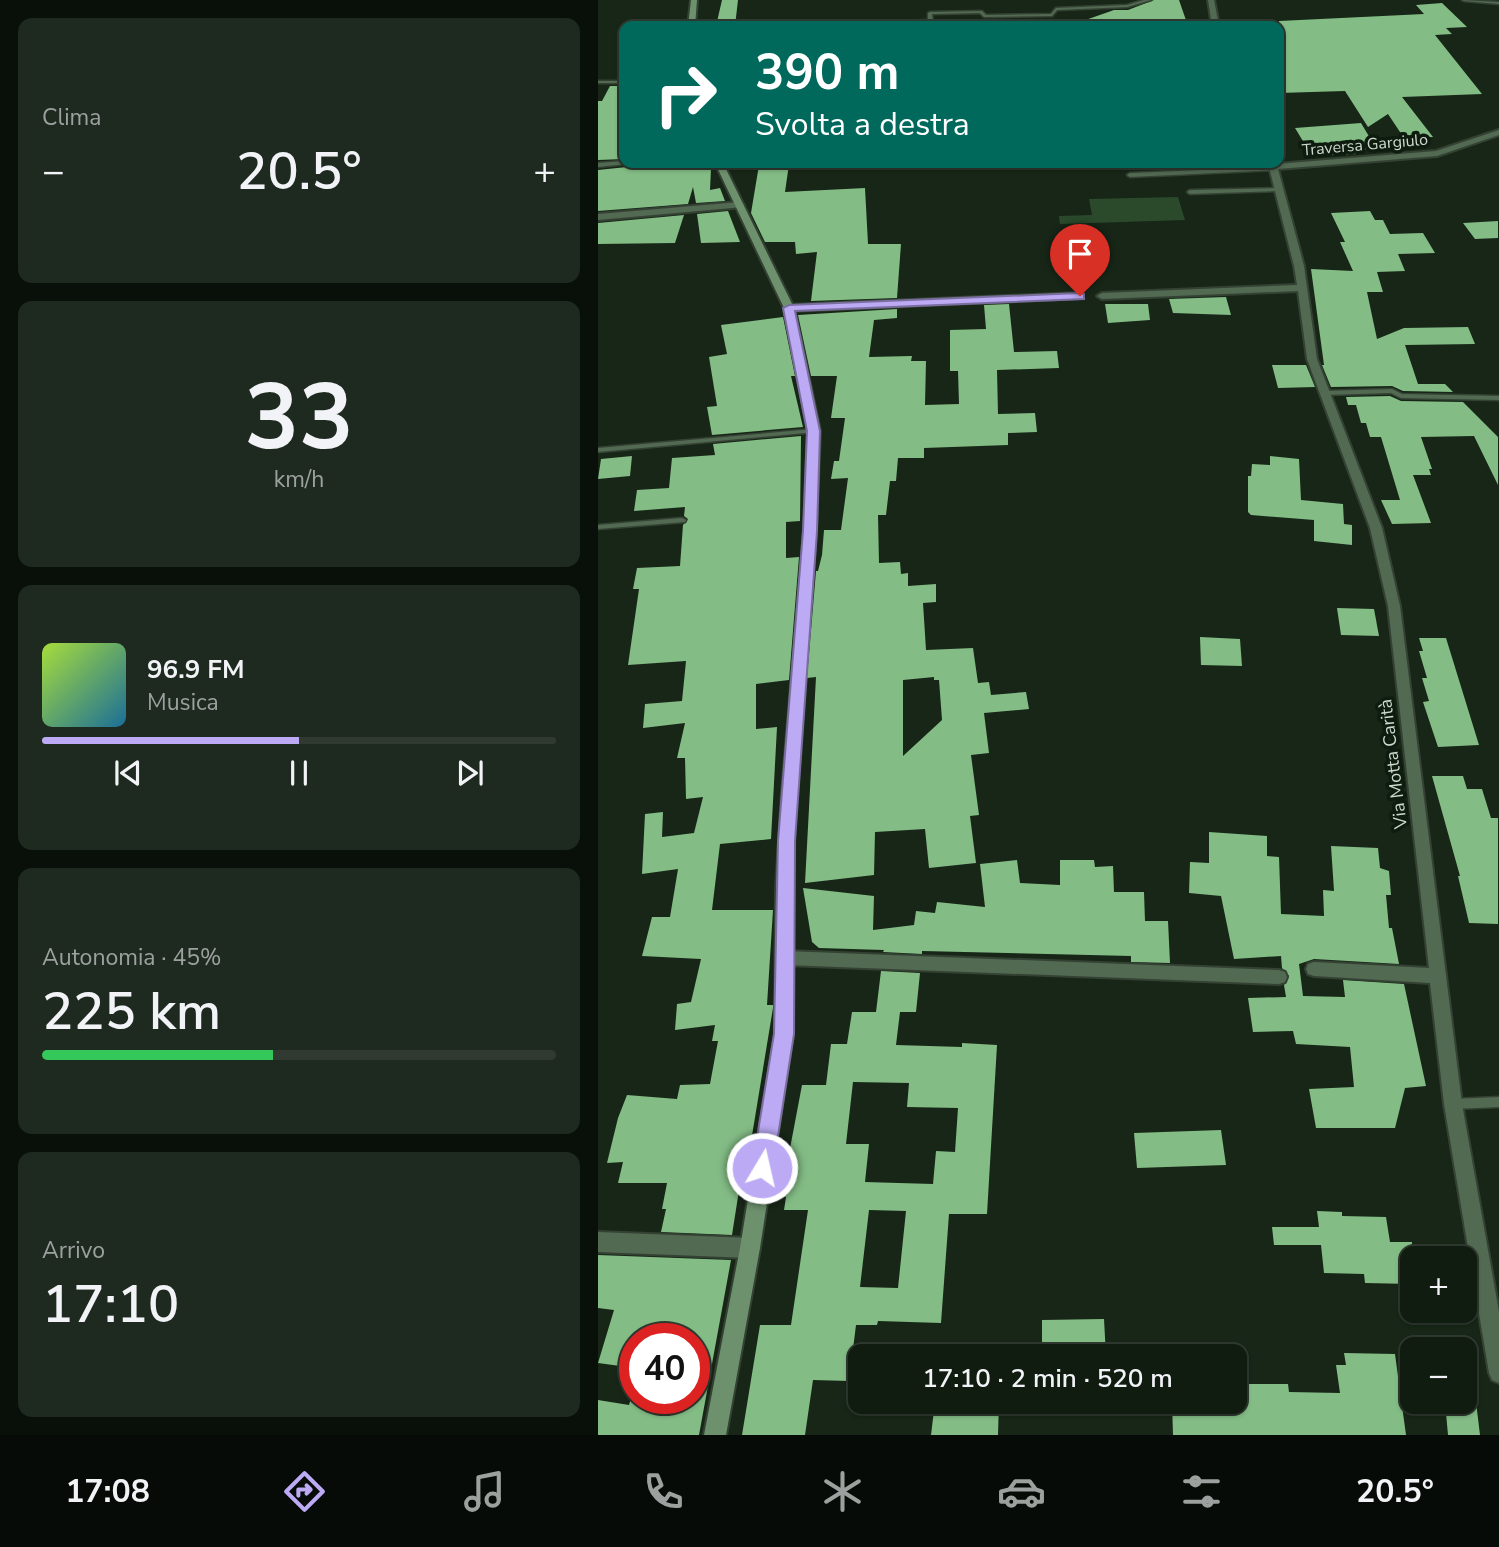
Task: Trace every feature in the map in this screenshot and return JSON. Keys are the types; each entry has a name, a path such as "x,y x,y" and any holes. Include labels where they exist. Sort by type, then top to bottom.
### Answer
{"street":[{"path":"692,21 694,0"},
{"path":"1211,0 1215,21"},
{"name":"Traversa Gargiulo","path":"1284,165 1437,153 1499,132"},
{"path":"715,1435 750,1248 784,1034 784,888 810,531 814,431 789,308 722,168"},
{"name":"Via Motta Carità","path":"1274,168 1302,288 1312,359 1376,528 1394,606 1453,1104 1499,1373"},
{"path":"598,217 740,205"},
{"path":"1103,296 1302,288"},
{"path":"789,308 1080,296"},
{"path":"786,958 1279,977"},
{"path":"1314,969 1439,976"},
{"path":"598,1242 750,1248"}],"lane":[{"path":"931,21 930,13 982,12 984,16 1052,15 1056,9 1135,6 1149,0"},
{"path":"1464,0 1499,3"},
{"path":"598,82 619,82"},
{"path":"598,165 619,163"},
{"path":"1130,175 1241,168"},
{"path":"1190,192 1279,190"},
{"path":"1325,393 1392,391 1401,396 1499,398"},
{"path":"598,450 814,431"},
{"path":"598,527 682,520"},
{"path":"1453,1104 1499,1102"}],"green space":[{"path":"1178,197 1185,220 1060,224 1059,216 1092,215 1089,199"}],"building":[{"path":"722,0 738,0 736,21 717,21"},
{"path":"1154,0 1179,0 1186,21 1083,21 1114,10 1128,10"},
{"path":"1442,3 1467,27 1446,28 1452,34 1435,35 1482,94 1402,97 1433,137 1404,138 1388,114 1368,127 1345,91 1284,93 1284,21 1279,21 1424,14 1416,5"},
{"path":"610,86 619,86 619,159 598,160 598,101 602,101"},
{"path":"1361,123 1376,148 1354,151 1357,154 1312,156 1295,128"},
{"path":"758,168 788,168 785,192 865,188 868,244 901,244 897,298 811,301 817,252 796,254 795,242 765,242 751,213"},
{"path":"711,169 710,190 720,188 725,201 696,203 693,187 688,204 598,211 598,170"},
{"path":"728,211 740,242 701,243 697,214"},
{"path":"1370,211 1375,220 1383,220 1390,234 1423,233 1435,253 1398,254 1405,271 1377,272 1383,292 1367,292 1377,339 1404,328 1468,327 1475,344 1405,345 1418,384 1445,384 1453,392 1403,391 1392,386 1331,387 1322,365 1311,269 1353,271 1340,242 1345,242 1331,213"},
{"path":"684,215 675,243 598,244 598,223"},
{"path":"1498,221 1498,238 1475,239 1463,223"},
{"path":"1226,297 1231,315 1173,313 1169,299"},
{"path":"1009,304 1014,352 1057,351 1059,368 997,370 998,414 1035,413 1037,432 1008,433 1008,445 924,448 924,458 898,458 896,481 890,481 886,515 878,515 879,563 900,562 901,574 908,573 908,586 936,584 936,602 923,603 926,650 973,648 978,683 989,682 991,695 1026,692 1029,709 984,713 989,753 971,755 979,815 970,816 976,863 929,868 925,829 875,832 874,875 805,883 816,677 807,678 816,571 822,555 824,530 841,530 848,478 831,479 834,461 839,461 845,418 831,418 837,376 811,376 798,315 897,309 897,318 874,320 869,357 912,356 911,361 926,361 925,405 959,404 958,371 950,371 950,330 986,329 984,305","holes":["934,677 934,680 939,680 942,720 903,756 903,680"]},
{"path":"1105,304 1148,304 1150,320 1108,323"},
{"path":"783,317 795,376 791,376 803,427 712,435 707,407 717,406 709,357 727,354 721,325"},
{"path":"1272,365 1306,365 1315,387 1278,388"},
{"path":"1390,396 1401,401 1463,402 1498,437 1498,485 1474,436 1421,437 1432,469 1429,469 1431,475 1413,475 1431,523 1392,524 1381,500 1400,500 1381,437 1370,437 1366,423 1361,423 1356,405 1348,405 1346,397"},
{"path":"801,436 800,521 786,522 786,558 799,557 789,680 756,684 756,729 777,727 771,839 720,844 712,910 773,910 767,1005 773,1005 773,1008 746,1172 742,1171 732,1235 661,1232 666,1209 662,1209 667,1183 618,1183 623,1162 607,1163 618,1118 627,1095 677,1099 680,1085 710,1084 718,1041 712,1041 715,1025 675,1030 677,1004 691,1002 701,959 642,956 652,917 670,917 678,869 642,874 645,814 663,812 662,837 694,833 703,797 686,799 685,758 677,758 685,723 643,728 645,704 682,701 686,661 628,665 639,589 633,589 637,568 680,566 683,525 688,519 684,516 685,507 634,511 637,490 669,488 672,458 715,455 713,444"},
{"path":"632,456 630,476 598,479 601,459"},
{"path":"1270,456 1299,459 1301,500 1343,504 1344,524 1352,525 1352,545 1314,541 1314,520 1251,515 1248,512 1248,476 1251,476 1252,464 1270,465"},
{"path":"1337,608 1374,609 1379,636 1341,635"},
{"path":"1200,637 1240,639 1242,666 1201,665"},
{"path":"1419,638 1446,638 1479,745 1438,747 1423,702 1429,701 1422,678 1427,678 1419,651 1423,651"},
{"path":"1432,776 1463,776 1467,789 1482,789 1491,818 1498,818 1498,924 1469,923 1460,876"},
{"path":"1209,832 1267,836 1267,856 1279,857 1281,914 1324,916 1323,890 1334,891 1331,846 1378,848 1380,868 1389,871 1391,895 1386,895 1389,928 1392,928 1399,964 1314,959 1299,964 1303,996 1345,997 1343,980 1404,984 1426,1086 1405,1088 1395,1128 1316,1128 1309,1089 1354,1087 1350,1047 1296,1044 1293,1031 1253,1032 1248,998 1286,997 1284,985 1289,976 1282,968 1281,956 1234,959 1221,896 1189,893 1190,862 1209,863"},
{"path":"1017,860 1020,883 1060,885 1060,860 1094,860 1095,867 1113,866 1114,892 1144,892 1145,921 1168,921 1170,963 1131,962 1131,956 883,952 884,950 819,948 812,942 803,888 874,896 873,930 914,925 916,911 935,913 937,902 985,907 980,864"},
{"path":"881,971 920,973 916,1012 900,1012 896,1045 997,1045 987,1214 949,1214 941,1323 878,1321 877,1325 856,1325 854,1344 848,1344 848,1381 813,1380 805,1435 742,1435 760,1325 791,1325 808,1210 784,1210 786,1197 781,1196 802,1085 826,1085 831,1044 847,1044 852,1012 876,1012","holes":["853,1082 909,1083 907,1107 958,1108 955,1152 936,1151 933,1184 865,1182 869,1144 846,1144","869,1210 906,1211 898,1288 860,1287"]},
{"path":"1221,1130 1226,1165 1137,1168 1134,1133"},
{"path":"1317,1211 1342,1212 1342,1216 1386,1217 1390,1242 1412,1242 1412,1246 1400,1246 1400,1284 1365,1283 1364,1274 1324,1273 1321,1245 1274,1245 1272,1227 1319,1227"},
{"path":"598,1255 731,1260 710,1375 710,1323 619,1323 619,1366 598,1363 614,1310 598,1308"},
{"path":"1104,1319 1105,1344 1042,1344 1042,1320"},
{"path":"1344,1353 1395,1354 1400,1414 1403,1414 1406,1435 1173,1435 1172,1414 1247,1414 1247,1384 1288,1384 1289,1392 1340,1393 1336,1365 1346,1365"},
{"path":"598,1400 619,1403 619,1414 703,1414 699,1435 598,1435"},
{"path":"1477,1410 1480,1435 1448,1435 1446,1414 1477,1414"},
{"path":"934,1414 999,1414 998,1435 931,1435"}],"route":[{"path":"762,1168 784,1034 784,888 810,531 814,431 789,308 1080,296"}]}
